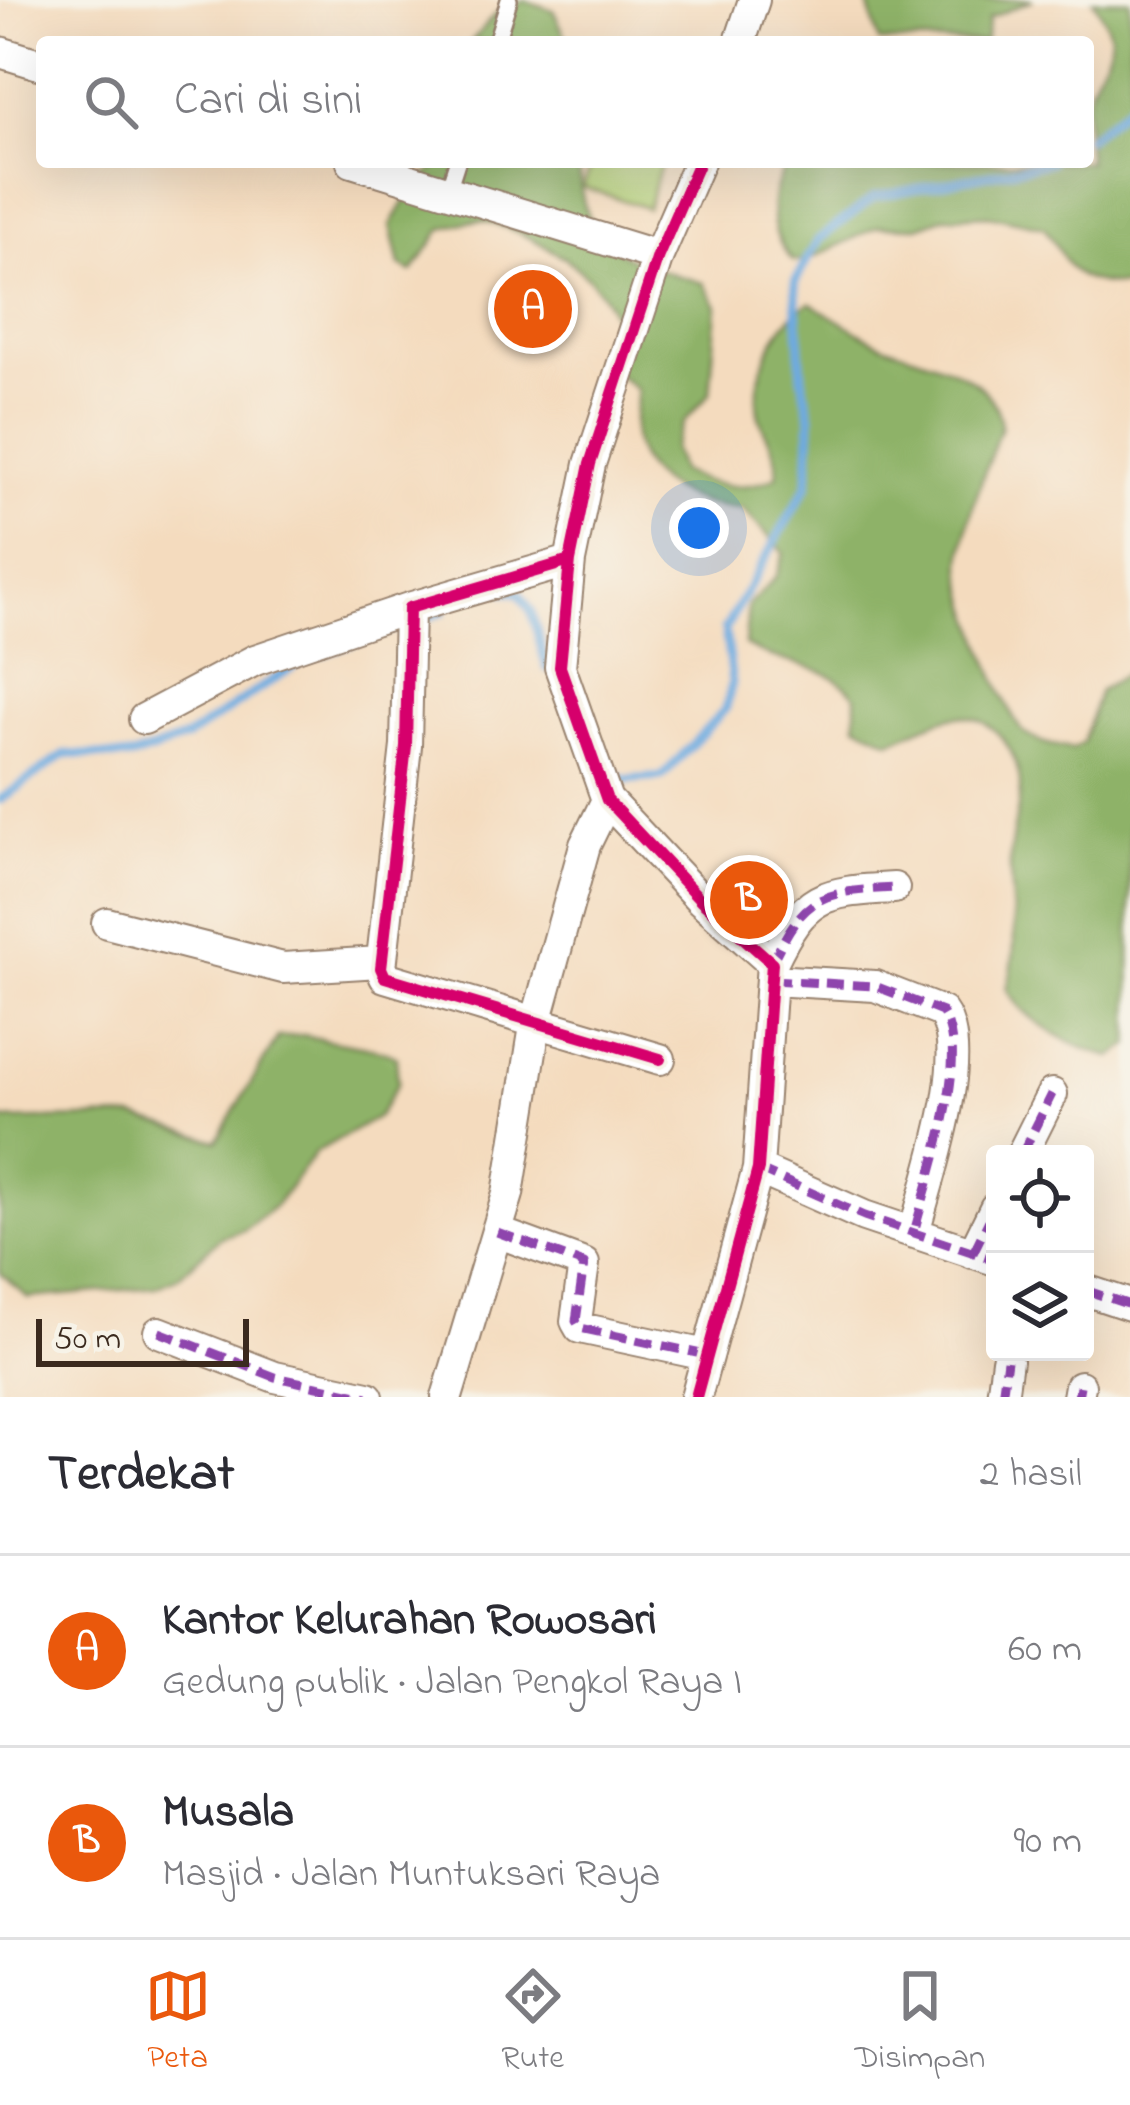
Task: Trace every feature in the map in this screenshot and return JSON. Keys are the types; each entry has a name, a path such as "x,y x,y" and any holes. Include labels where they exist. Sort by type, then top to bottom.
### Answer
{"street":[{"path":"742,36 754,0"},
{"path":"0,52 36,63"},
{"path":"370,168 658,256"},
{"path":"696,168 658,256 590,464 570,561 560,667 607,800 772,971 875,986 942,1012 949,1021 952,1077 914,1233"},
{"path":"144,719 255,661 408,626 570,561"},
{"path":"408,626 406,746 380,962 385,977 536,1026 660,1059"},
{"path":"447,1397 497,1232 536,1026 585,845 607,800"},
{"path":"696,1397 758,1169 772,971 791,923 820,896 894,888"},
{"path":"107,923 283,968 380,962"},
{"path":"1026,1145 1052,1094"},
{"path":"758,1169 914,1233 984,1256"},
{"path":"497,1232 584,1264 576,1321 580,1328 706,1355"},
{"path":"1094,1293 1130,1305"},
{"path":"159,1333 275,1377 363,1396"},
{"path":"1001,1397 1007,1361"}],"lane":[{"path":"498,36 509,0"},
{"path":"447,193 455,168"}],"green space":[{"path":"524,0 553,10 565,36 476,36 495,14"},
{"path":"867,0 1033,0 989,18 986,36 877,36"},
{"path":"1093,0 1130,0 1130,286 1083,278 1068,265 1044,227 988,215 945,217 918,227 879,226 806,261 793,261 784,250 773,212 777,185 786,168 1094,168 1094,79 1110,41"},
{"path":"435,168 580,168 588,216 614,248 653,268 704,283 717,306 710,393 683,423 673,448 680,471 692,476 741,486 777,476 776,456 758,412 759,382 777,335 810,303 875,341 952,369 985,391 1001,426 968,527 963,576 984,647 1013,717 1032,738 1073,749 1083,742 1099,691 1130,671 1130,1045 1112,1057 1083,1048 1039,1023 1007,989 1014,940 1010,852 1020,787 1015,760 1000,736 990,726 965,716 943,719 890,741 856,724 856,696 844,684 745,645 748,606 776,577 784,552 742,509 709,504 675,491 648,470 634,439 637,390 603,363 615,340 613,316 602,294 560,255 482,221 442,229 412,272 400,266 391,225 411,191"},
{"path":"590,168 660,168 647,208 583,187"},
{"path":"304,1035 396,1057 398,1083 378,1117 316,1152 276,1205 244,1230 221,1237 178,1277 156,1287 28,1298 0,1272 0,1120 133,1117 217,1141 278,1037"}],"waterway":[{"path":"1094,133 1130,104"},
{"path":"606,770 626,780 662,777 726,708 732,683 725,629 808,484 811,417 802,378 795,282 818,240 874,197 1020,168"},
{"path":"503,591 519,593 531,611 547,668"},
{"path":"0,800 65,754 132,757 186,738 303,660 443,612"}],"marked path":[{"path":"772,963 795,923 818,901 849,892 894,888"},
{"path":"771,980 875,986 942,1012 950,1032 950,1087 914,1233"},
{"path":"1026,1145 1052,1094"},
{"path":"758,1169 864,1216 986,1257"},
{"path":"973,1253 986,1226"},
{"path":"497,1232 584,1264 576,1321 580,1328 706,1355"},
{"path":"1094,1293 1130,1305"},
{"path":"159,1332 275,1377 368,1397"},
{"path":"1002,1397 1007,1361"},
{"path":"1078,1397 1080,1386"}],"cycle path":[{"path":"696,168 658,256 590,464 570,561 560,667 607,800 701,900 772,963 758,1169 696,1397"},
{"path":"570,561 409,608 406,746 381,968 385,977 660,1059"}],"place":[{"name":"Kantor Kelurahan Rowosari","path":"533,309"},
{"name":"Musala","path":"749,900"}]}
